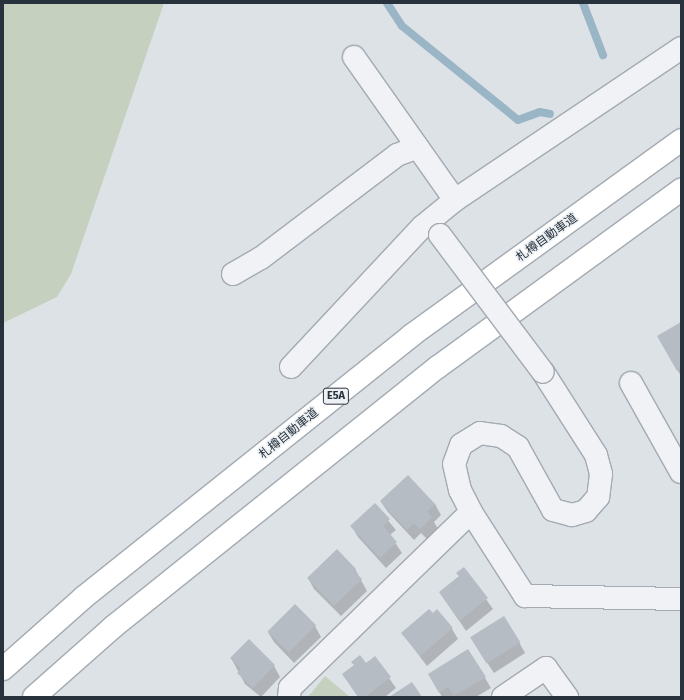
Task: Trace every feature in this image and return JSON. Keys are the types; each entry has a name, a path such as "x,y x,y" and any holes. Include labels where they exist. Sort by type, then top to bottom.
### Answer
{"highway":[{"name":"札樽自動車道","path":"3,669 84,597 412,335 681,140"},
{"path":"34,697 113,627 438,367 681,190"}],"street":[{"path":"291,367 436,227 455,200 681,48"},
{"path":"354,57 455,200"},
{"path":"233,274 261,258 397,155 418,147"},
{"path":"436,227 543,372 596,455 601,474 598,497 586,511 572,515 553,510 518,447 501,436 480,433 461,446 454,464 460,490 471,512 525,596 681,599"},
{"path":"631,383 681,472"},
{"path":"289,697 290,688 471,512"},
{"path":"503,697 546,668 567,697"}],"green space":[{"path":"3,3 164,3 71,274 57,297 3,323"},
{"path":"325,676 350,697 308,697"}],"building":[{"path":"681,322 681,368 677,371 657,336"},
{"path":"408,475 435,504 427,512 432,517 420,529 414,523 407,530 380,501"},
{"path":"375,503 390,519 383,526 397,542 380,558 350,526"},
{"path":"337,549 356,569 354,571 362,579 334,606 307,578"},
{"path":"464,567 488,598 459,621 439,592 459,576 456,573"},
{"path":"295,604 316,625 289,653 267,632"},
{"path":"429,609 433,613 437,609 453,628 420,656 401,633"},
{"path":"504,616 520,642 487,663 470,637"},
{"path":"249,639 275,665 253,688 237,673 241,669 230,658"},
{"path":"468,649 486,677 454,696 448,687 439,693 428,674"},
{"path":"360,655 366,663 375,656 391,677 365,697 359,697 342,674 354,665 351,662"},
{"path":"412,682 422,697 389,697"}],"waterway":[{"path":"387,3 402,26 518,120 540,112 550,114"},
{"path":"583,3 603,55"}]}
